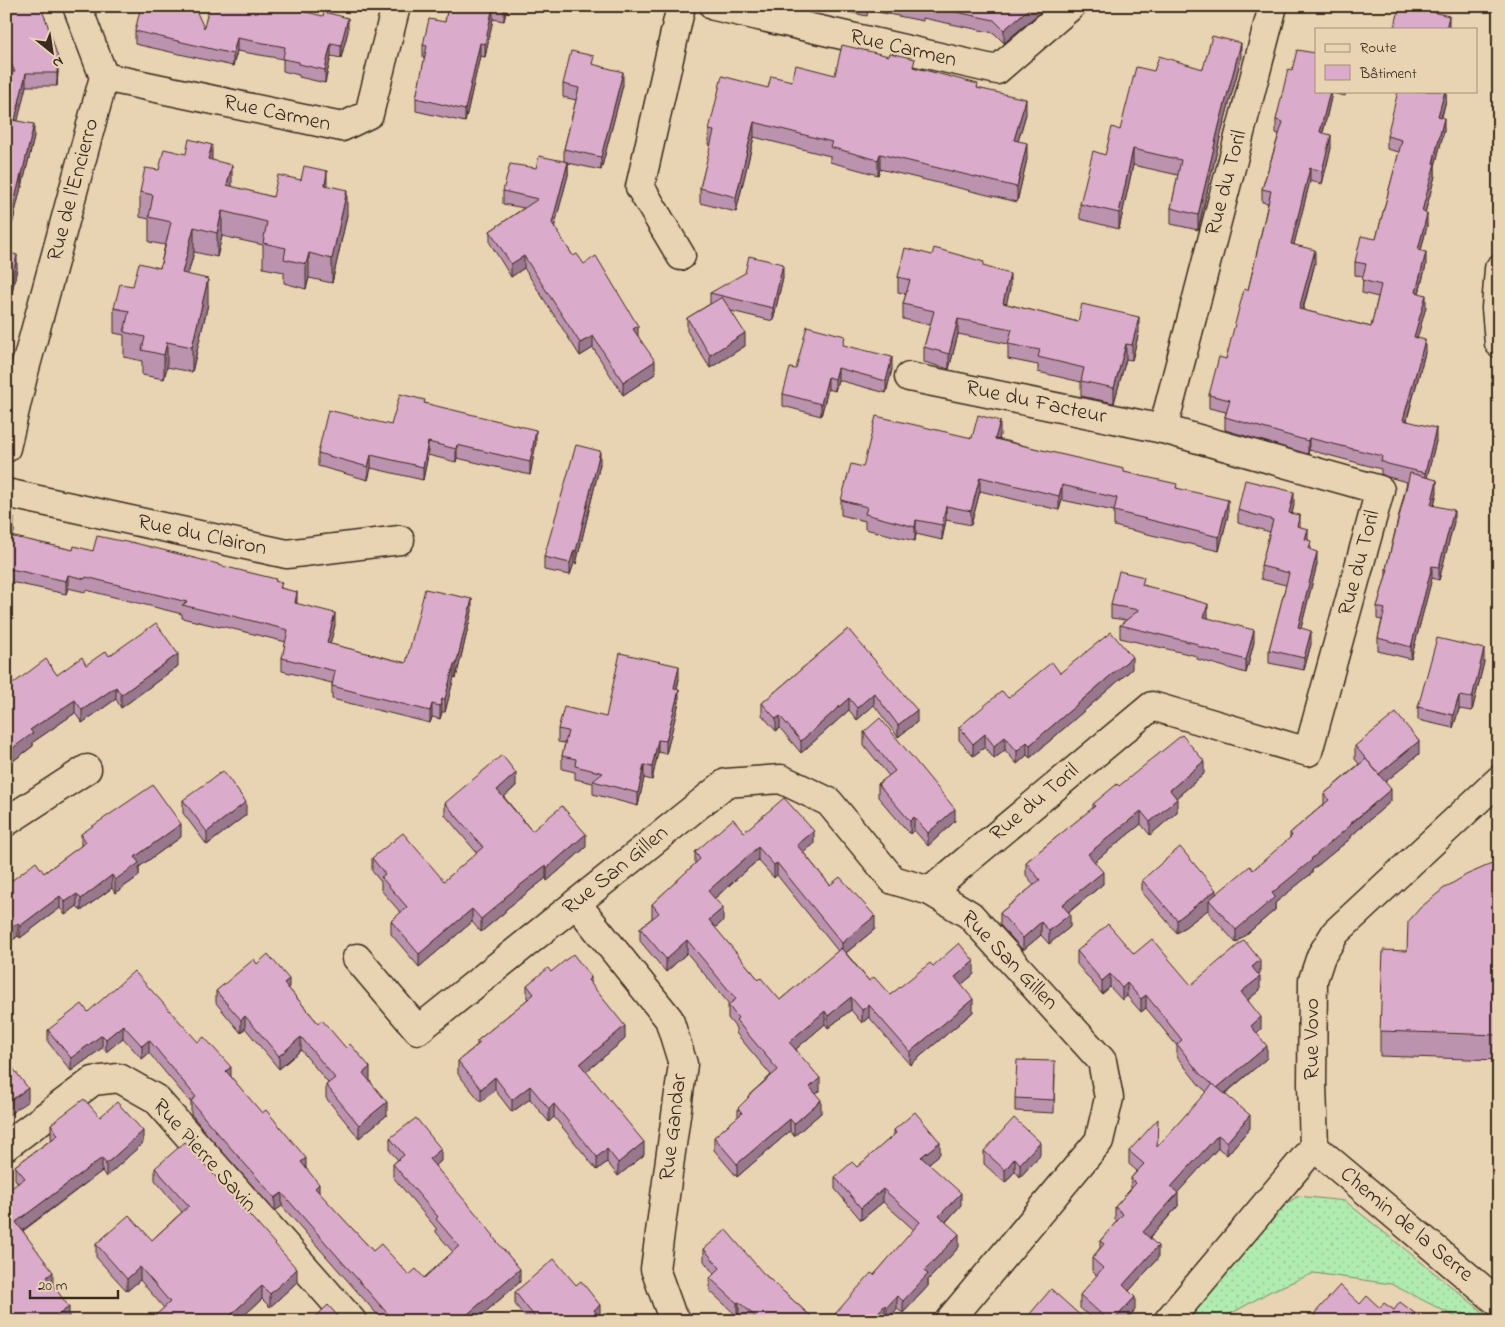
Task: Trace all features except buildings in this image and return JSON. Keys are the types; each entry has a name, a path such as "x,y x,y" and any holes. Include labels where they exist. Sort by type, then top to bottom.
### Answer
{"street":[{"path":"77,6 104,77"},
{"name":"Rue Carmen","path":"104,77 342,127 369,114 396,6"},
{"path":"681,6 640,186 681,256"},
{"name":"Rue Carmen","path":"714,6 996,70 1071,6"},
{"name":"Rue du Toril","path":"930,891 1152,706 1308,752 1380,490 1163,429 1273,6"},
{"name":"Rue de l'Encierro","path":"6,448 14,374 104,77"},
{"path":"1499,268 1496,308 1499,343"},
{"name":"Rue du Facteur","path":"909,377 1163,429"},
{"name":"Rue du Clairon","path":"6,493 287,554 400,540"},
{"path":"6,822 87,769"},
{"name":"Rue San Gillen","path":"357,958 418,1030 726,783 781,779 829,802 893,880 930,891 970,914 1102,1061 1109,1098 1099,1141 949,1321"},
{"name":"Rue Vovo","path":"1314,1147 1312,1084 1313,980 1321,956 1336,932 1499,780"},
{"name":"Rue Gandar","path":"576,903 669,1018 683,1064 656,1269 672,1316 677,1321"},
{"name":"Rue Pierre Savin","path":"6,1146 93,1081 119,1078 156,1099 352,1321"},
{"path":"1168,1321 1314,1147"},
{"name":"Chemin de la Serre","path":"1314,1147 1499,1304"}],"green space":[{"path":"1298,1196 1345,1201 1488,1316 1484,1321 1464,1321 1391,1284 1314,1273 1271,1291 1218,1321 1182,1321 1266,1217"}]}
